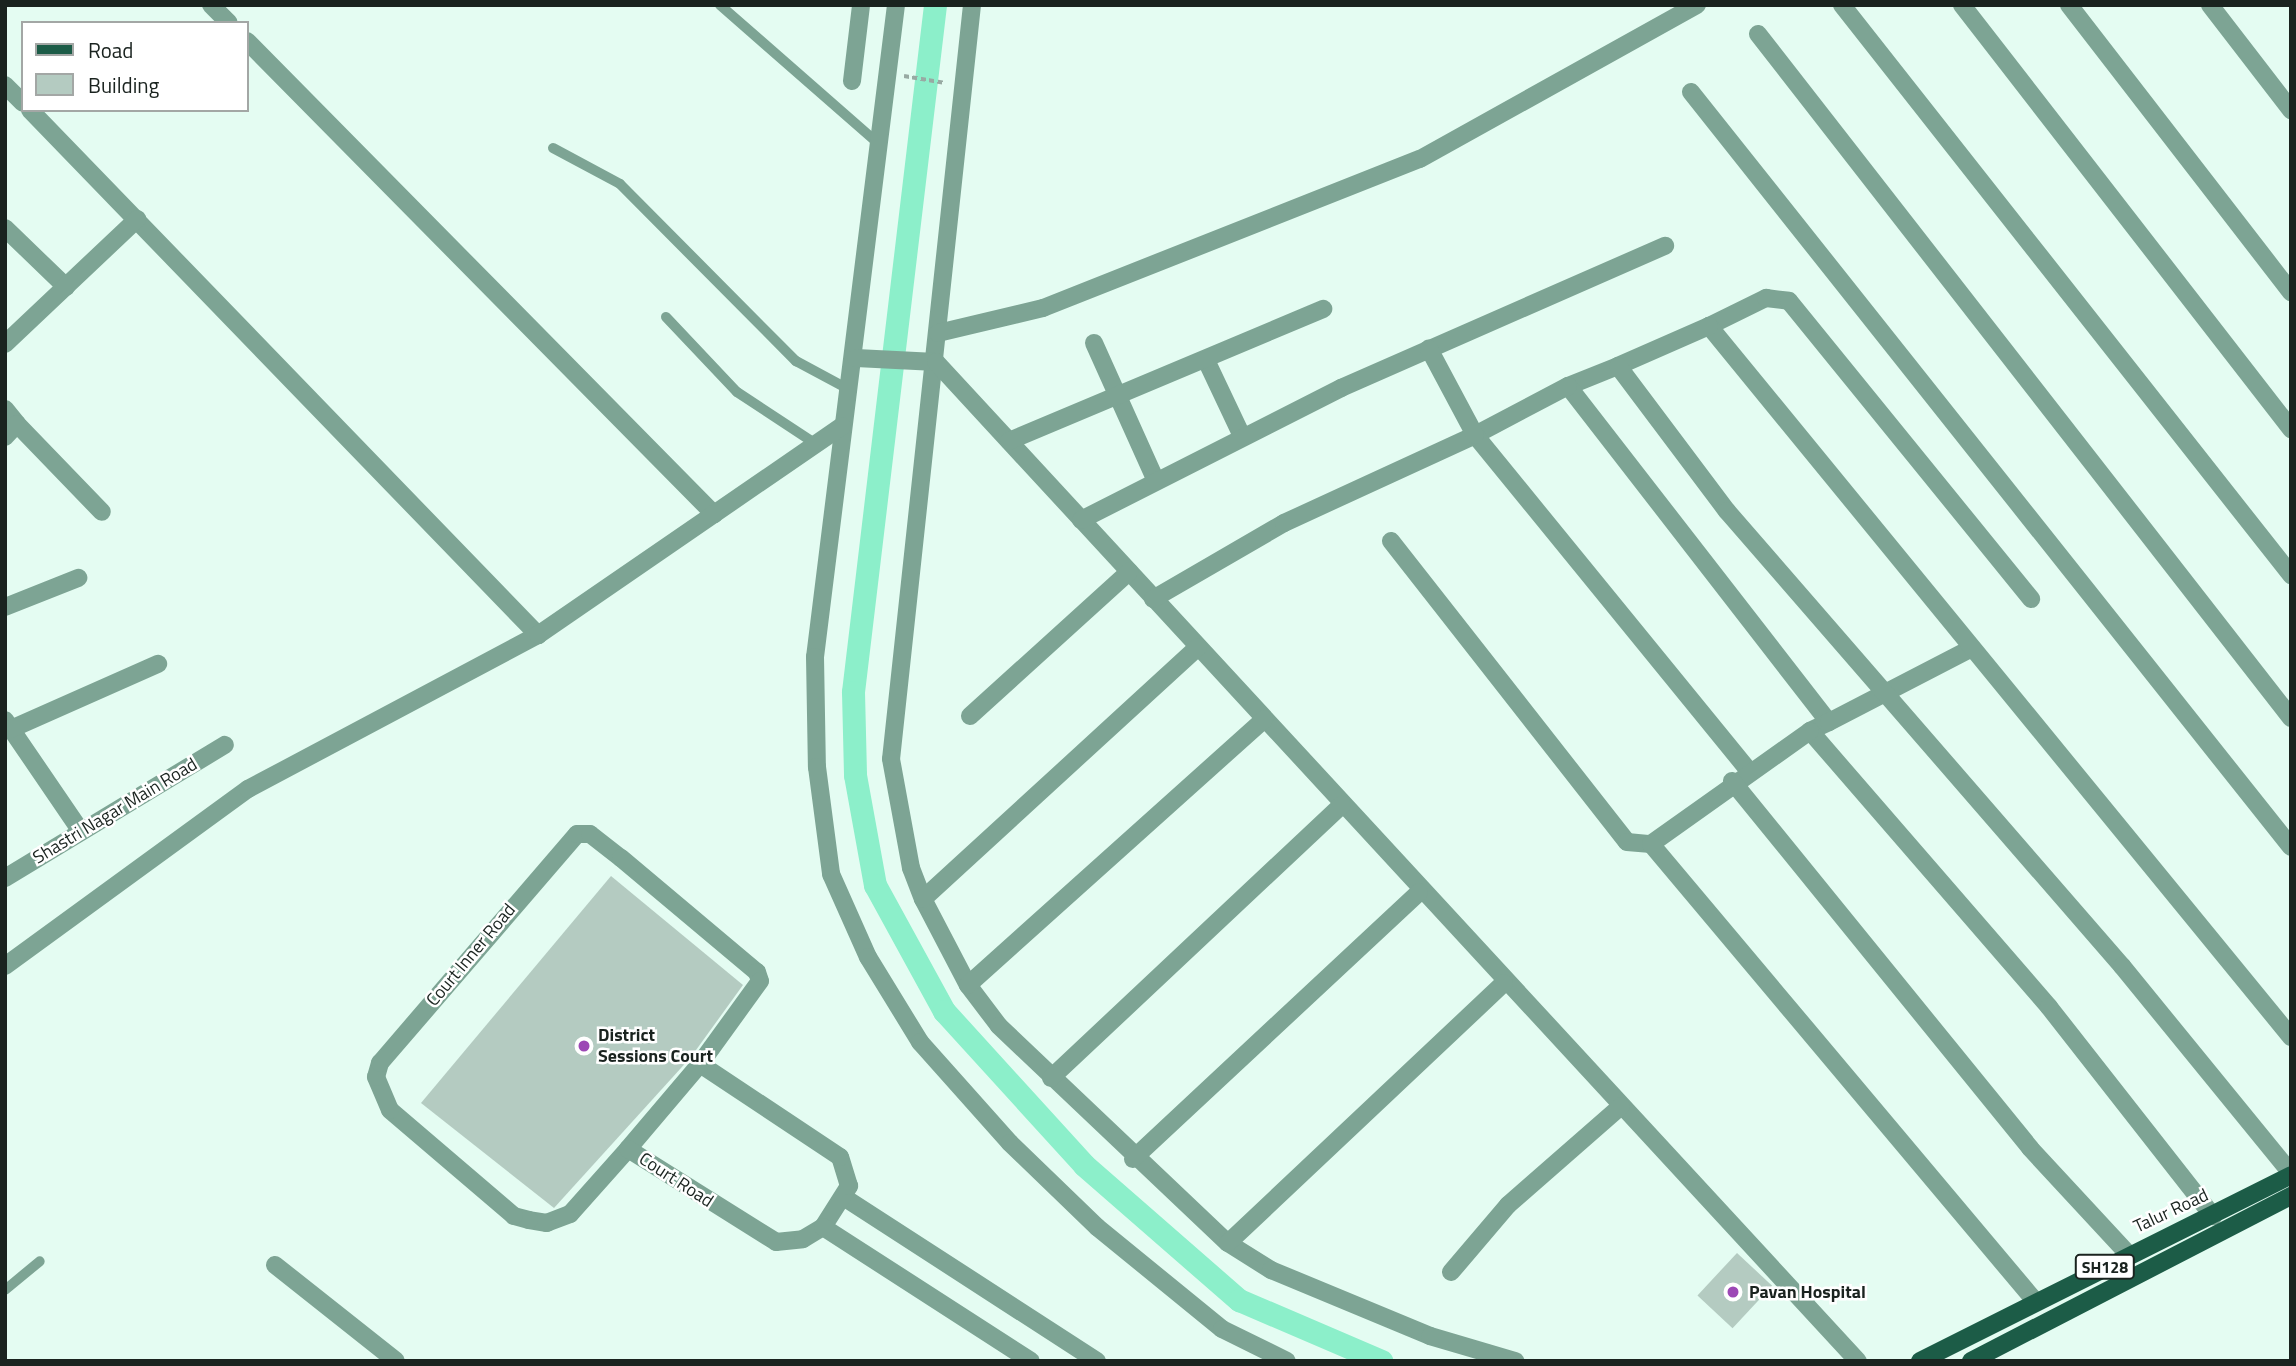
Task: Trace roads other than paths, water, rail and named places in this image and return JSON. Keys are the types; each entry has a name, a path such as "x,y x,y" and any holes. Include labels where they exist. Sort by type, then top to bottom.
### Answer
{"main road":[{"name":"Talur Road","path":"1920,1361 2035,1301 2213,1216 2291,1174"},
{"name":"SH128","path":"1971,1361 2291,1196"}],"street":[{"path":"211,5 227,21"},
{"path":"852,81 861,5"},
{"path":"897,5 880,145 865,358 850,390 842,426 816,657 817,767 831,874 868,957 920,1042 1087,1218 1222,1329 1287,1361"},
{"path":"972,5 936,362 891,759 911,868 923,899 968,985 1051,1078 1133,1159 1228,1243 1270,1270 1430,1336 1515,1361"},
{"path":"938,333 1043,308 1420,159 1697,5"},
{"path":"1842,5 2291,575"},
{"path":"1962,5 2291,429"},
{"path":"2069,5 2291,292"},
{"path":"2210,5 2291,110"},
{"path":"1758,33 2291,718"},
{"path":"248,42 714,514"},
{"path":"5,85 21,101"},
{"path":"1691,92 2291,847"},
{"path":"32,112 538,635"},
{"path":"5,344 137,219"},
{"path":"5,228 66,287"},
{"path":"1081,520 1242,436 1429,349 1665,246"},
{"path":"1153,598 1284,523 1475,435 1568,386 1709,326 1766,298 1789,301 2031,599"},
{"path":"1009,441 1323,309"},
{"path":"1709,326 2291,1037"},
{"path":"1094,343 1156,481"},
{"path":"1429,349 1475,435 1748,770"},
{"path":"865,358 936,362 1419,892 1858,1361"},
{"path":"1206,360 1242,436"},
{"path":"1618,366 1727,511 2122,966 2291,1174"},
{"path":"1568,386 1829,722"},
{"path":"5,409 11,430 102,512"},
{"path":"5,966 248,789 538,635 842,426"},
{"path":"1391,541 1627,842 1651,844 1732,781 1810,731 1972,648"},
{"path":"970,716 1129,572"},
{"path":"5,607 78,578"},
{"path":"923,899 1198,647"},
{"path":"80,830 8,724 158,664"},
{"path":"968,985 1264,719"},
{"path":"1810,731 2049,1007 2213,1216"},
{"name":"Shastri Nagar Main Road","path":"5,878 80,830 225,745"},
{"path":"1732,781 2030,1148 2129,1255"},
{"path":"1051,1078 1342,805"},
{"name":"Court Inner Road","path":"628,1149 570,1214 547,1223 514,1216 400,1119 381,1097 376,1077 380,1063 577,834 600,842 757,972 760,981 700,1064"},
{"path":"1651,844 2035,1301"},
{"path":"1133,1159 1419,892"},
{"path":"1228,1243 1504,983"},
{"path":"700,1064 840,1157 848,1172 845,1198 823,1227 1031,1361"},
{"name":"Court Road","path":"700,1064 628,1149 776,1242 803,1239 823,1227"},
{"path":"1451,1272 1508,1205 1620,1106"},
{"path":"845,1198 1097,1361"},
{"path":"275,1265 396,1361"}],"lane":[{"path":"720,5 880,145"},
{"path":"553,148 620,184 796,361 850,390"},
{"path":"666,317 737,392 816,444"},
{"path":"5,1290 40,1261"}],"waterway":[{"path":"935,5 853,692 855,775 875,885 944,1011 1084,1165 1239,1300 1381,1361"}],"place":[{"name":"District Sessions Court","path":"584,1046"},
{"name":"Pavan Hospital","path":"1733,1292"}]}
